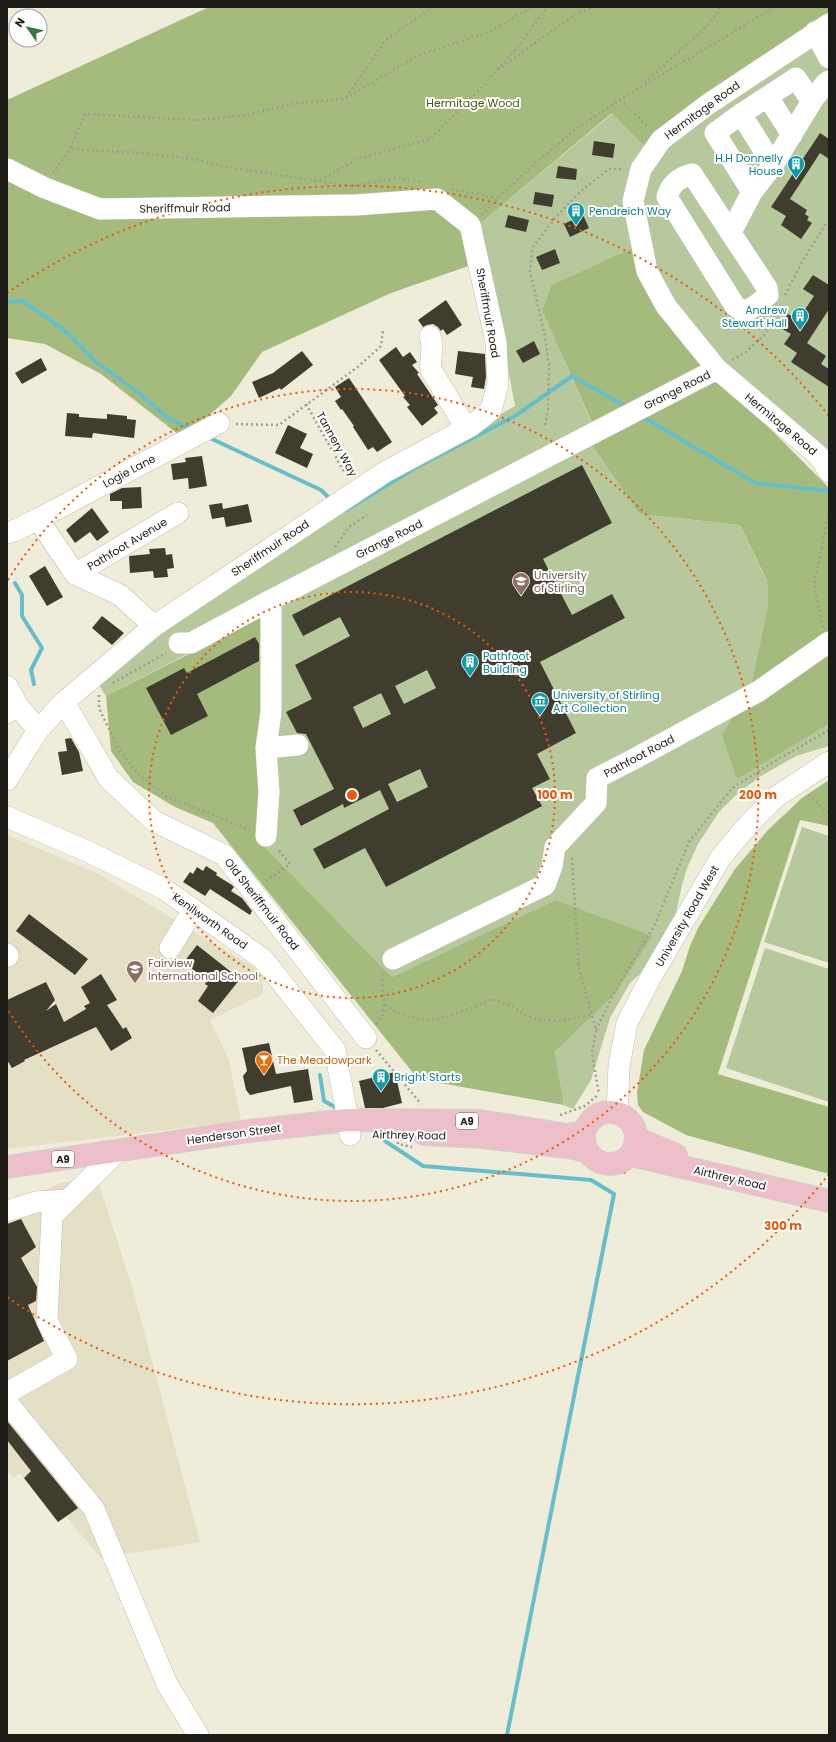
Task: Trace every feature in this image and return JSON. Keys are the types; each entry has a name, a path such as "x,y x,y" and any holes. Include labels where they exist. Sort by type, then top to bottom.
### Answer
{"main road":[{"path":"586,1150 589,1121 597,1115 606,1112 611,1102 634,1127 633,1156"},
{"name":"Airthrey Road","path":"349,1127 433,1120 480,1121 567,1135 586,1150"},
{"name":"Airthrey Road","path":"349,1127 396,1134 483,1138 586,1150"},
{"name":"Henderson Street","path":"7,1167 119,1150 262,1142 349,1127"},
{"name":"A9","path":"586,1150 598,1162 610,1165 620,1163 633,1156"},
{"name":"Airthrey Road","path":"633,1156 682,1157 829,1192"},
{"name":"Airthrey Road","path":"633,1156 829,1201"}],"street":[{"path":"822,28 829,58"},
{"name":"Hermitage Road","path":"822,28 707,105 661,140 641,169 632,201 647,271 666,306 716,369 819,456 829,472"},
{"path":"752,192 715,133 796,78 808,96 814,98"},
{"path":"731,232 752,192 773,165 814,98 824,84 829,81"},
{"path":"768,97 792,135"},
{"path":"741,114 773,165"},
{"name":"Sheriffmuir Road","path":"7,169 45,188 100,209 356,205 437,199 470,226 496,342 498,384 492,410 466,428 385,472 154,626 64,702 38,730 7,780"},
{"path":"692,174 731,232 766,288 768,295 750,309 743,311 735,306 672,207 667,197 669,189 677,181 692,174"},
{"path":"430,336 433,349 430,364 431,370 466,428"},
{"name":"Grange Road","path":"179,642 191,643 716,369"},
{"name":"Logie Lane","path":"7,533 38,519 219,423"},
{"name":"Pathfoot Avenue","path":"75,574 178,513"},
{"path":"38,519 75,574 120,595 154,626"},
{"path":"266,836 269,792 266,748 271,712 271,600"},
{"name":"Pathfoot Road","path":"388,964 546,885 552,866 555,847 570,833 596,803 597,778 760,691 828,643"},
{"path":"7,686 13,710 38,730"},
{"name":"Old Sheriffmuir Road","path":"64,702 109,779 154,821 224,855 369,1033"},
{"path":"266,748 298,746"},
{"name":"University Road West","path":"611,1102 627,1023 651,977 721,857 748,825 776,797 829,762"},
{"name":"Kenilworth Road","path":"7,817 87,851 164,889 263,959 335,1050 349,1127"},
{"path":"170,948 193,910"},
{"path":"7,1393 66,1359 47,1322 52,1216 119,1150"},
{"path":"7,1211 36,1202 68,1200"},
{"path":"7,1402 94,1509 167,1684 198,1735"}],"path":[{"path":"344,99 386,40 433,7"},
{"path":"45,188 56,167 70,149 85,114 197,120 246,115 296,103 344,99 417,56 489,32 532,7"},
{"path":"319,180 357,159 430,139 520,44 547,7"},
{"path":"493,74 577,13 594,7"},
{"path":"640,87 711,22 720,7"},
{"path":"470,226 496,198 576,129 640,87 775,7"},
{"path":"620,100 661,140"},
{"path":"70,149 141,153 193,159 233,168 351,186 399,178 422,183"},
{"path":"546,424 550,367 546,336 530,271 534,246 555,218 581,191 609,168 641,169"},
{"path":"452,189 496,198"},
{"path":"219,423 279,425 359,366 381,346 383,330"},
{"name":"Tannery Way","path":"306,404 355,492"},
{"path":"828,643 814,585 829,512"},
{"path":"99,688 99,708 118,748 137,773 166,796 266,836 290,864 252,891"},
{"path":"796,784 829,813"},
{"path":"555,1115 562,1115 585,1106 611,1102 592,1053 596,1030 579,969 570,833"},
{"path":"388,964 381,980 385,1005 384,1011 379,1021 369,1033 433,1120"},
{"path":"385,1005 409,1016 434,1019 461,1013 493,999 514,1007 526,1016 541,1020 562,1021 591,1014"},
{"path":"396,1134 398,1144 418,1148"},
{"path":"586,1150 633,1156"}],"shaded area":[{"name":"Fairview International School","path":"7,835 97,873 263,973 263,994 210,1020 229,1060 241,1121 7,1149"},
{"path":"97,1179 132,1286 200,1542 101,1558 66,1517 58,1522 19,1473 13,1478 7,1470 7,1208 62,1182"}],"green space":[{"name":"Hermitage Wood","path":"209,7 829,7 829,12 646,148 612,113 481,223 437,192 199,198 436,203 464,231 474,264 391,293 262,352 231,396 183,438 101,374 45,344 7,338 7,100"},
{"path":"829,33 829,461 701,340 671,297 652,258 642,201 649,171 664,145"},
{"path":"613,113 646,148 631,185 632,248 551,285 542,311 599,439 640,514 740,525 767,582 768,605 751,686 737,778 829,724 829,746 796,756 761,776 738,793 719,812 698,844 687,868 674,922 650,965 630,983 610,1018 591,1080 573,1109 564,1105 555,1052 615,994 555,900 392,977 259,841 264,616 484,501 106,696 96,680 329,512 515,406 481,223"},
{"path":"632,248 687,345 829,488 829,639 823,643 829,661 829,724 737,779 722,736 751,686 768,605 767,581 740,525 640,514 592,445 599,438 542,311 551,285"},
{"path":"264,616 259,841 392,977 555,900 652,936 615,994 555,1052 564,1105 418,1079 213,823 175,807 133,782 111,751 106,696"},
{"path":"829,780 829,826 800,820 718,1074 829,1107 829,1174 686,1135 643,1112 638,1105 637,1093 644,1050 682,971 690,946 698,928 735,869 768,830 802,798"},
{"path":"802,827 829,836 829,963 764,942"},
{"path":"765,948 829,969 829,1102 726,1068"}],"building":[{"name":"H.H Donnelly House","path":"820,133 829,139 829,159 820,153 790,199 807,210 805,214 809,217 807,220 812,223 801,239 781,225 786,216 771,207"},
{"path":"594,141 615,144 613,158 592,155"},
{"path":"558,166 577,169 576,180 556,178"},
{"path":"535,192 554,195 552,207 533,204"},
{"path":"508,215 529,220 526,232 505,227"},
{"name":"Pendreich Way","path":"583,215 589,228 570,237 564,224"},
{"path":"555,249 560,263 542,270 536,257"},
{"name":"Andrew Stewart Hall","path":"813,275 829,285 829,309 807,343 826,356 821,364 829,369 829,387 791,362 797,353 784,344 791,334 779,327 788,314 798,320 814,296 803,289"},
{"path":"446,300 462,325 447,335 443,329 441,331 433,324 423,327 418,320"},
{"path":"534,341 540,354 523,363 516,351"},
{"path":"396,347 403,357 410,352 417,362 412,365 419,373 417,374 438,405 434,408 438,413 422,426 407,407 410,405 403,397 405,396 379,360"},
{"path":"302,351 313,365 281,390 280,388 259,398 252,382 273,373"},
{"path":"458,351 485,354 486,377 484,389 471,387 473,377 455,374"},
{"path":"41,358 47,370 22,384 15,373"},
{"path":"349,378 392,442 377,452 373,447 368,450 353,427 354,426 335,401 341,397 335,387"},
{"path":"67,413 79,414 79,417 107,419 107,414 127,416 127,419 136,420 134,438 93,433 92,438 65,436"},
{"path":"288,425 307,434 300,448 313,454 307,468 275,453"},
{"path":"202,456 207,486 189,489 188,478 173,480 171,464 186,462 185,458"},
{"name":"Pathfoot Building","path":"582,465 612,523 543,559 572,615 612,594 625,618 540,662 576,733 537,754 550,779 532,788 542,806 386,887 365,848 324,869 313,849 389,809 380,790 344,808 343,804 301,826 293,810 334,789 306,734 297,733 286,712 312,699 295,665 350,636 340,617 303,636 292,615","holes":["427,670 436,688 404,704 395,686","381,693 391,714 363,728 353,707","420,769 428,787 397,802 388,784"]},
{"path":"141,487 142,508 122,509 122,501 110,501 110,494 122,488"},
{"path":"222,503 223,509 248,504 252,522 226,527 224,517 212,519 209,505"},
{"path":"92,508 109,532 97,541 90,532 75,543 66,530"},
{"path":"165,548 166,555 172,554 174,568 167,569 168,577 154,578 153,571 130,573 129,556 150,554 149,549"},
{"path":"45,566 63,597 47,606 29,576"},
{"path":"102,616 124,633 112,645 92,628"},
{"path":"255,637 259,644 259,661 197,694 208,716 171,735 146,688 184,668 187,673"},
{"path":"71,738 79,752 83,771 62,775 58,752 67,751 65,739"},
{"path":"206,866 234,887 231,891 242,898 252,911 250,915 210,889 205,896 183,882 190,872 193,874 197,867 203,871"},
{"path":"29,914 88,959 75,975 16,931"},
{"path":"197,945 240,979 213,1013 198,1001 208,986 205,984 207,981 184,962"},
{"path":"101,974 117,1000 107,1005 123,1029 126,1027 132,1038 111,1051 96,1027 24,1060 25,1061 12,1068 7,1060 7,1000 46,982 55,1000 46,1011 56,1004 64,1022 86,1009 84,1006 90,1003 81,987"},
{"path":"269,1043 276,1074 308,1069 313,1100 294,1103 291,1086 250,1095 246,1090 243,1076 247,1071 242,1048"},
{"name":"Bright Starts","path":"395,1072 402,1103 383,1108 365,1108 359,1081"},
{"path":"21,1219 36,1247 21,1258 37,1287 36,1301 28,1305 44,1341 7,1361 7,1224"},
{"path":"7,1421 78,1508 58,1522 24,1478 31,1471 7,1440"}],"waterway":[{"path":"7,302 23,301 69,334 96,362 139,393 168,418 189,428"},
{"path":"346,510 417,467 515,416 572,376 623,405"},
{"path":"643,417 755,483 829,491"},
{"path":"212,439 321,490 330,499"},
{"path":"15,583 22,595 22,616 42,648 31,670 34,684"},
{"path":"320,1075 324,1101 335,1107"},
{"path":"385,1141 423,1166 591,1180 614,1194 507,1735"}],"place":[{"name":"H.H Donnelly House","path":"796,179"},
{"name":"Pendreich Way","path":"576,226"},
{"name":"Andrew Stewart Hall","path":"800,331"},
{"name":"University of Stirling","path":"521,596"},
{"name":"Pathfoot Building","path":"470,677"},
{"name":"University of Stirling Art Collection","path":"540,716"},
{"name":"Fairview International School","path":"135,984"},
{"name":"The Meadowpark","path":"264,1075"},
{"name":"Bright Starts","path":"381,1092"}]}
